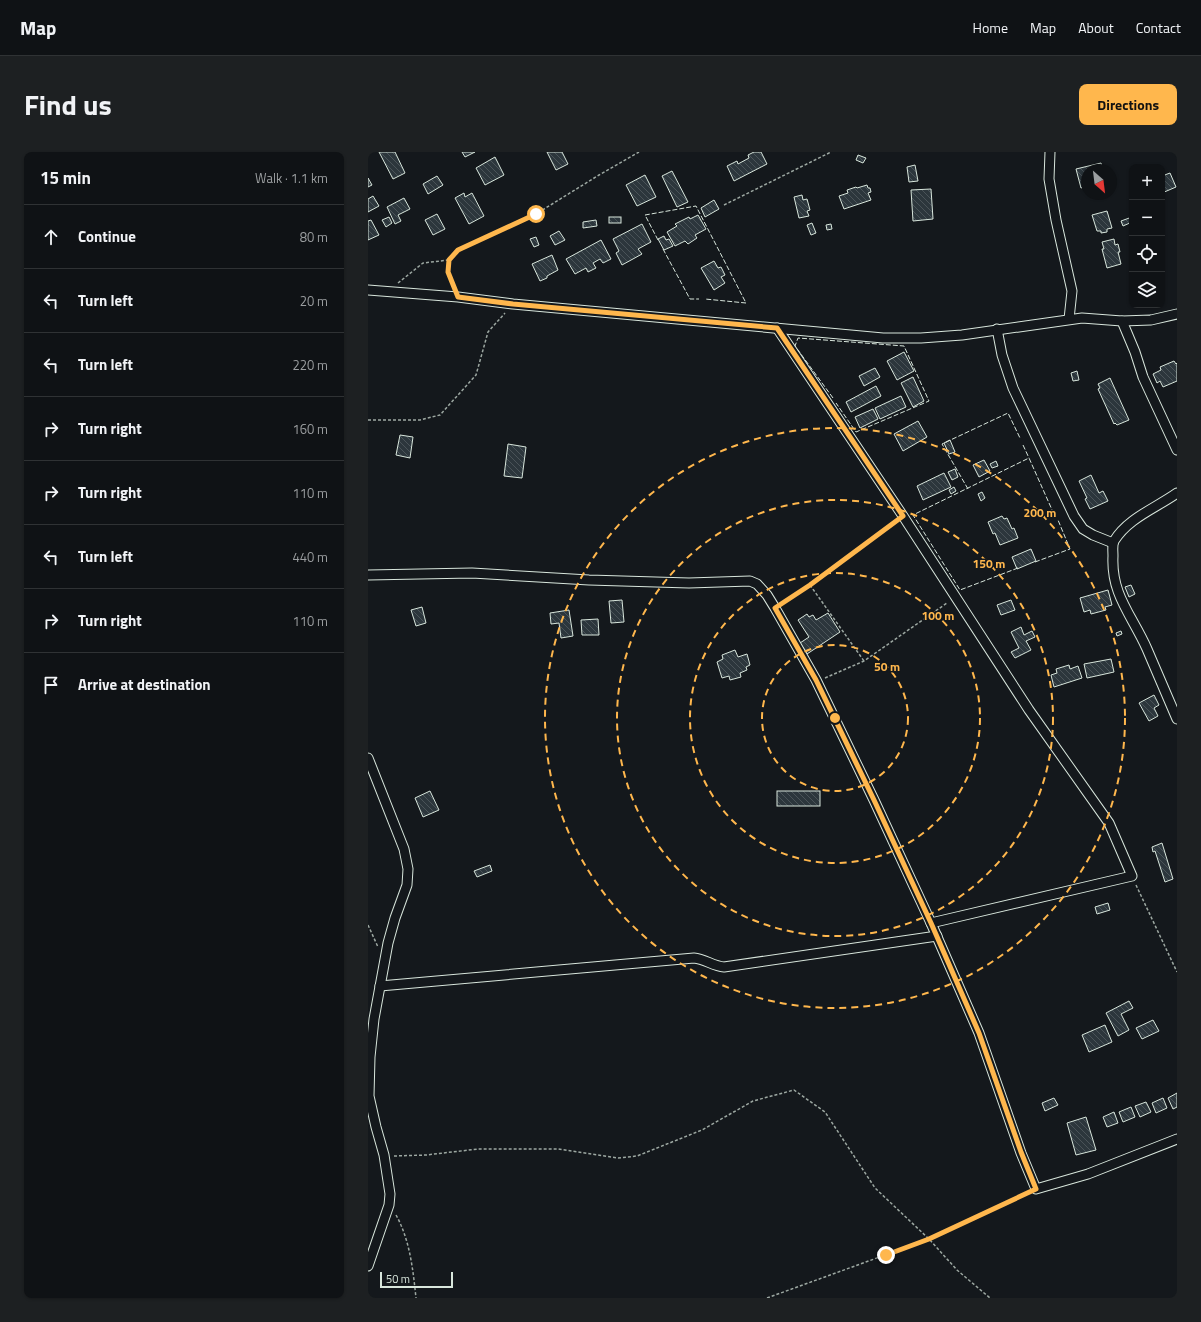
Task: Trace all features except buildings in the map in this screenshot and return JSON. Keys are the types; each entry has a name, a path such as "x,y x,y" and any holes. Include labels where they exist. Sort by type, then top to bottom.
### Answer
{"street":[{"path":"1050,152 1049,179 1056,220 1072,291 1070,319"},
{"path":"368,290 458,297 513,304 883,338 962,335 1082,318 1122,321 1151,320 1177,314"},
{"path":"1122,321 1135,352 1143,377 1177,450"},
{"path":"777,328 903,516 1029,710 1109,823 1132,876 931,923"},
{"path":"997,329 1002,355 1013,388 1074,516 1083,529 1093,535 1113,543"},
{"path":"1177,494 1131,523 1121,531 1113,543 1113,571 1119,595 1146,647 1177,719"},
{"path":"368,575 472,573 689,584 750,581 756,584 767,595 816,680 931,923 979,1033 1021,1152 1036,1189 1088,1174 1177,1139"},
{"path":"368,758 404,849 408,869 407,885 394,918 384,962 373,1027 370,1057 369,1096 384,1155 389,1182 389,1205 368,1266"},
{"path":"380,986 540,973 694,958 702,959 724,967 937,936"}],"path":[{"path":"458,297 448,272 449,260 458,250 536,214 639,152"},
{"path":"724,205 831,152"},
{"path":"388,292 423,263 449,260"},
{"path":"368,420 420,420 440,415 476,375 488,332 513,304"},
{"path":"775,608 810,585 903,516"},
{"path":"810,585 864,661"},
{"path":"816,680 828,678 864,661 955,597"},
{"path":"1132,876 1177,972"},
{"path":"368,924 384,962"},
{"path":"384,1155 401,1157 426,1156 478,1149 558,1149 618,1158 637,1156 702,1130 753,1101 794,1090 825,1112 875,1188 929,1239 957,1270 990,1298"},
{"path":"767,1298 929,1239 1036,1189"},
{"path":"389,1205 402,1226 413,1267 416,1298"}],"fence":[{"path":"658,240 645,215 696,206 746,303 705,299"},
{"path":"663,249 690,299 699,299"},
{"path":"833,398 795,346 798,338 904,346 929,401 856,432 836,403"},
{"path":"968,489 942,444 1008,413 1020,438"},
{"path":"1023,445 1029,458"},
{"path":"1018,568 960,590 913,515 1029,458 1053,512"},
{"path":"1035,562 1070,549 1058,520"}],"route":[{"path":"536,214 458,250 449,260 448,272 458,297 633,316 777,328 903,516 810,585 775,608 816,680 931,923 979,1033 1021,1152 1036,1189 929,1239 886,1255"}]}
